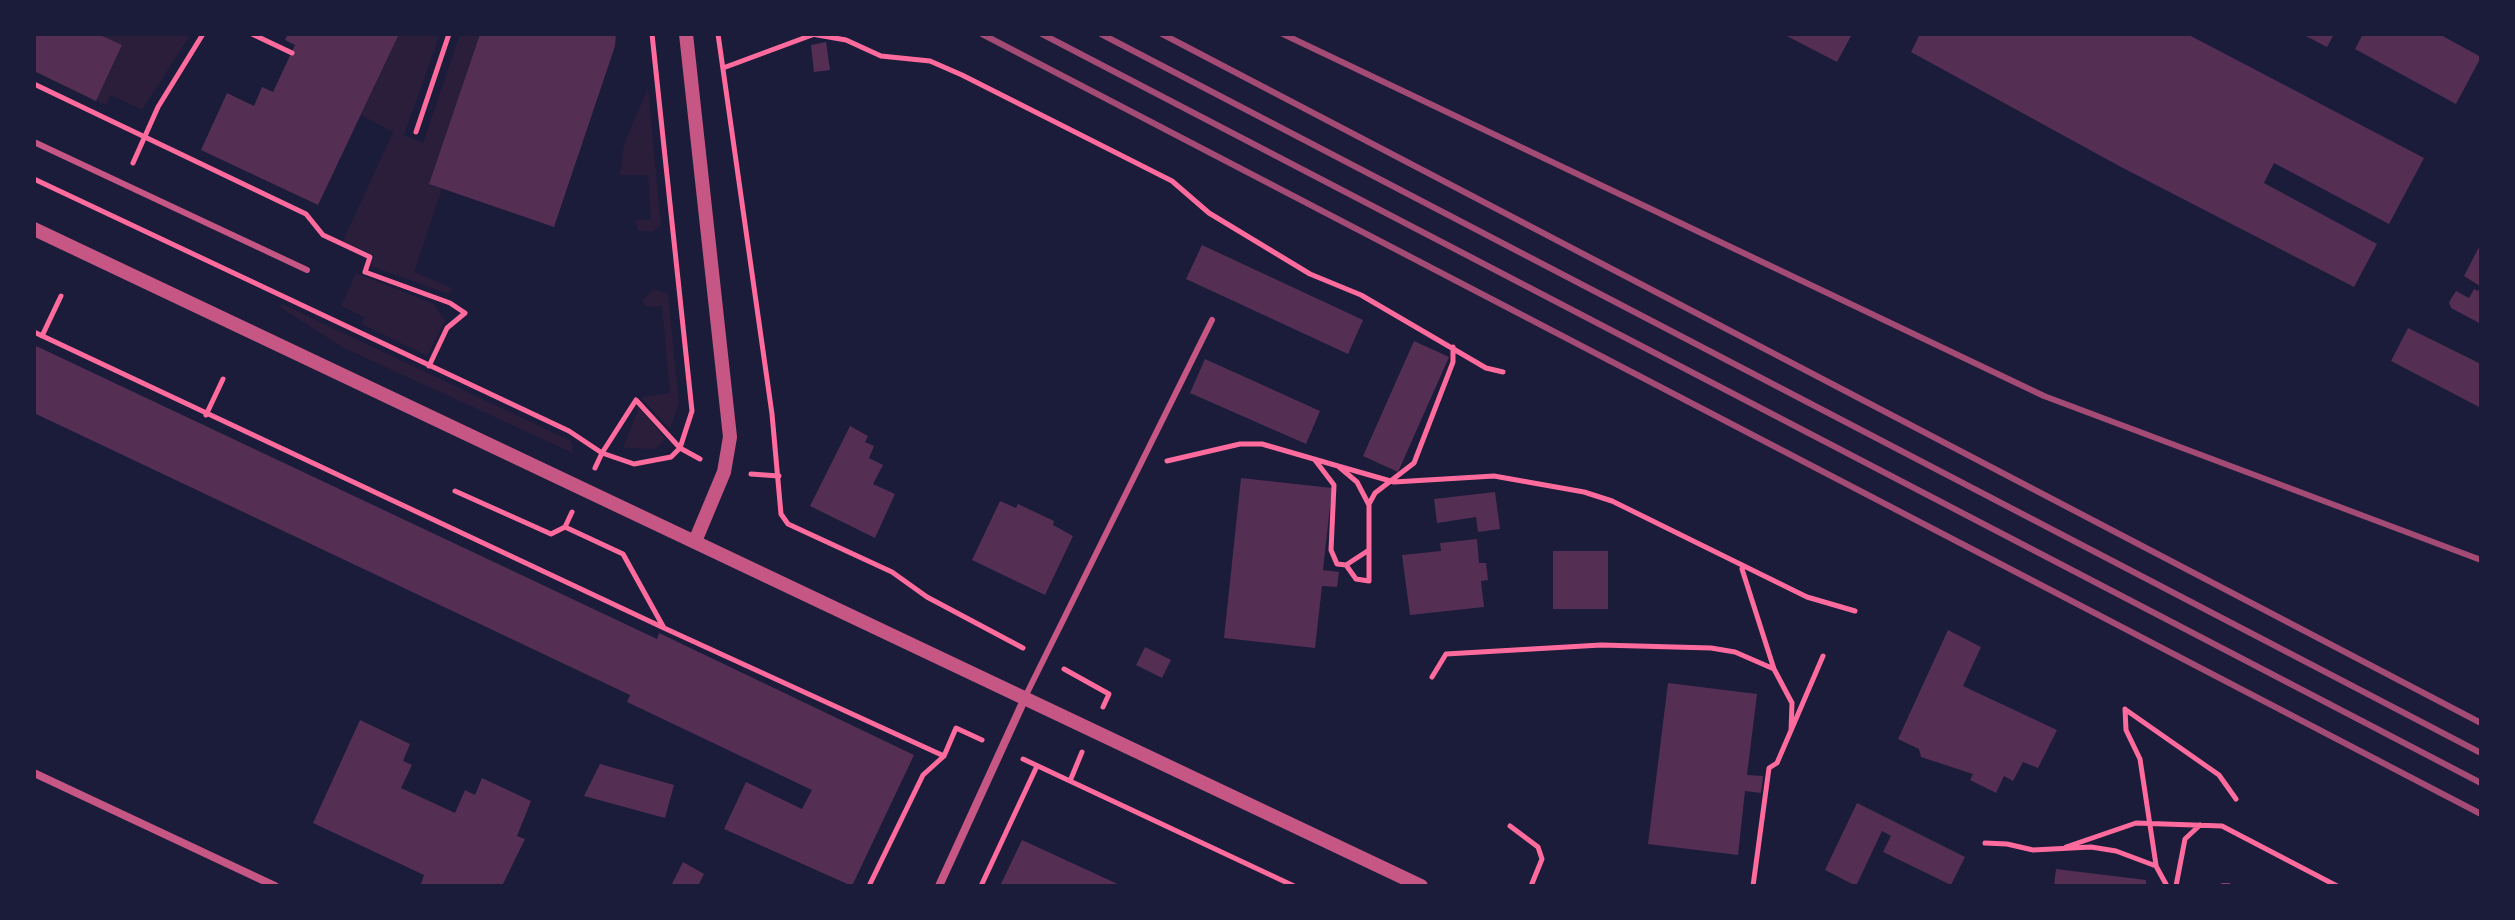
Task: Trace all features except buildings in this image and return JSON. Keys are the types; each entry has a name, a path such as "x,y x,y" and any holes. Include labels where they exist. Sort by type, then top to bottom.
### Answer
{"street":[{"path":"686,34 730,437 724,472 696,539"},
{"path":"34,229 696,539 1421,886"},
{"path":"939,886 1025,697"},
{"path":"34,773 275,886"}],"lane":[{"path":"34,142 307,270"},
{"path":"1025,697 1212,320"}],"path":[{"path":"140,145 203,34"},
{"path":"252,34 292,53"},
{"path":"268,34 272,43"},
{"path":"416,132 449,34"},
{"path":"34,179 569,431 602,453 634,464 653,463 671,457 680,448 692,411 652,34"},
{"path":"718,34 772,414 781,514 788,524 892,572 927,597 1109,694"},
{"path":"723,68 813,34 846,40 881,56 930,61 1172,181 1209,213 1310,274 1361,295 1486,368 1503,372"},
{"path":"34,84 306,214 323,235 370,257 365,272 450,303 465,313 447,328 429,366"},
{"path":"42,336 61,296"},
{"path":"34,332 206,415 944,756"},
{"path":"1369,505 1375,493 1394,482 1414,463 1453,362 1453,347"},
{"path":"206,415 223,379"},
{"path":"455,491 536,530 551,534 565,527 602,453 636,400 680,448"},
{"path":"1136,469 1240,444 1282,448 1394,482 1494,476 1584,492 1612,501 1741,568 1807,597 1855,611"},
{"path":"1315,460 1334,485 1331,550 1337,564 1346,565 1370,550"},
{"path":"1338,466 1357,482 1369,505 1369,581 1356,579 1346,565"},
{"path":"565,527 623,554 664,628"},
{"path":"1741,568 1774,669 1792,703 1791,731"},
{"path":"1432,677 1446,654 1601,645 1711,648 1735,652 1774,669"},
{"path":"1753,886 1769,768 1777,763 1823,656"},
{"path":"2167,886 2156,866 2140,759 2126,730 2125,709 2219,775 2236,799"},
{"path":"869,886 923,775 944,756 956,728 1294,886"},
{"path":"981,886 1037,766"},
{"path":"2066,847 2103,832 2150,823 2222,826 2337,886"},
{"path":"2176,886 2185,839 2200,824"},
{"path":"1510,826 1538,847 1542,859 1531,886"},
{"path":"1985,843 2033,850 2066,847 2116,851 2156,866"},
{"path":"2222,886 2229,886"}],"shaded area":[{"path":"98,34 191,34 142,110 111,95 106,105 96,101 122,46"},
{"path":"399,34 440,34 404,135 423,143 460,34 480,34 429,184 442,189 414,272 452,288 449,294 370,266 374,255 343,241 393,132 361,115"},
{"path":"648,88 661,226 652,232 638,230 635,220 651,220 648,175 620,175 624,144"},
{"path":"356,273 434,304 445,321 427,356 362,324 364,317 341,306"},
{"path":"653,290 668,293 679,403 670,429 643,400 643,397 670,393 662,306 647,307 642,301"},
{"path":"282,304 571,441 573,453 342,347 280,307"},
{"path":"639,408 666,439 655,449 623,448"}],"railway":[{"path":"982,34 2481,814"},
{"path":"1042,34 2481,783"},
{"path":"1101,34 2481,753"},
{"path":"1162,34 2481,723"},
{"path":"1283,34 2044,396 2481,560"}]}
